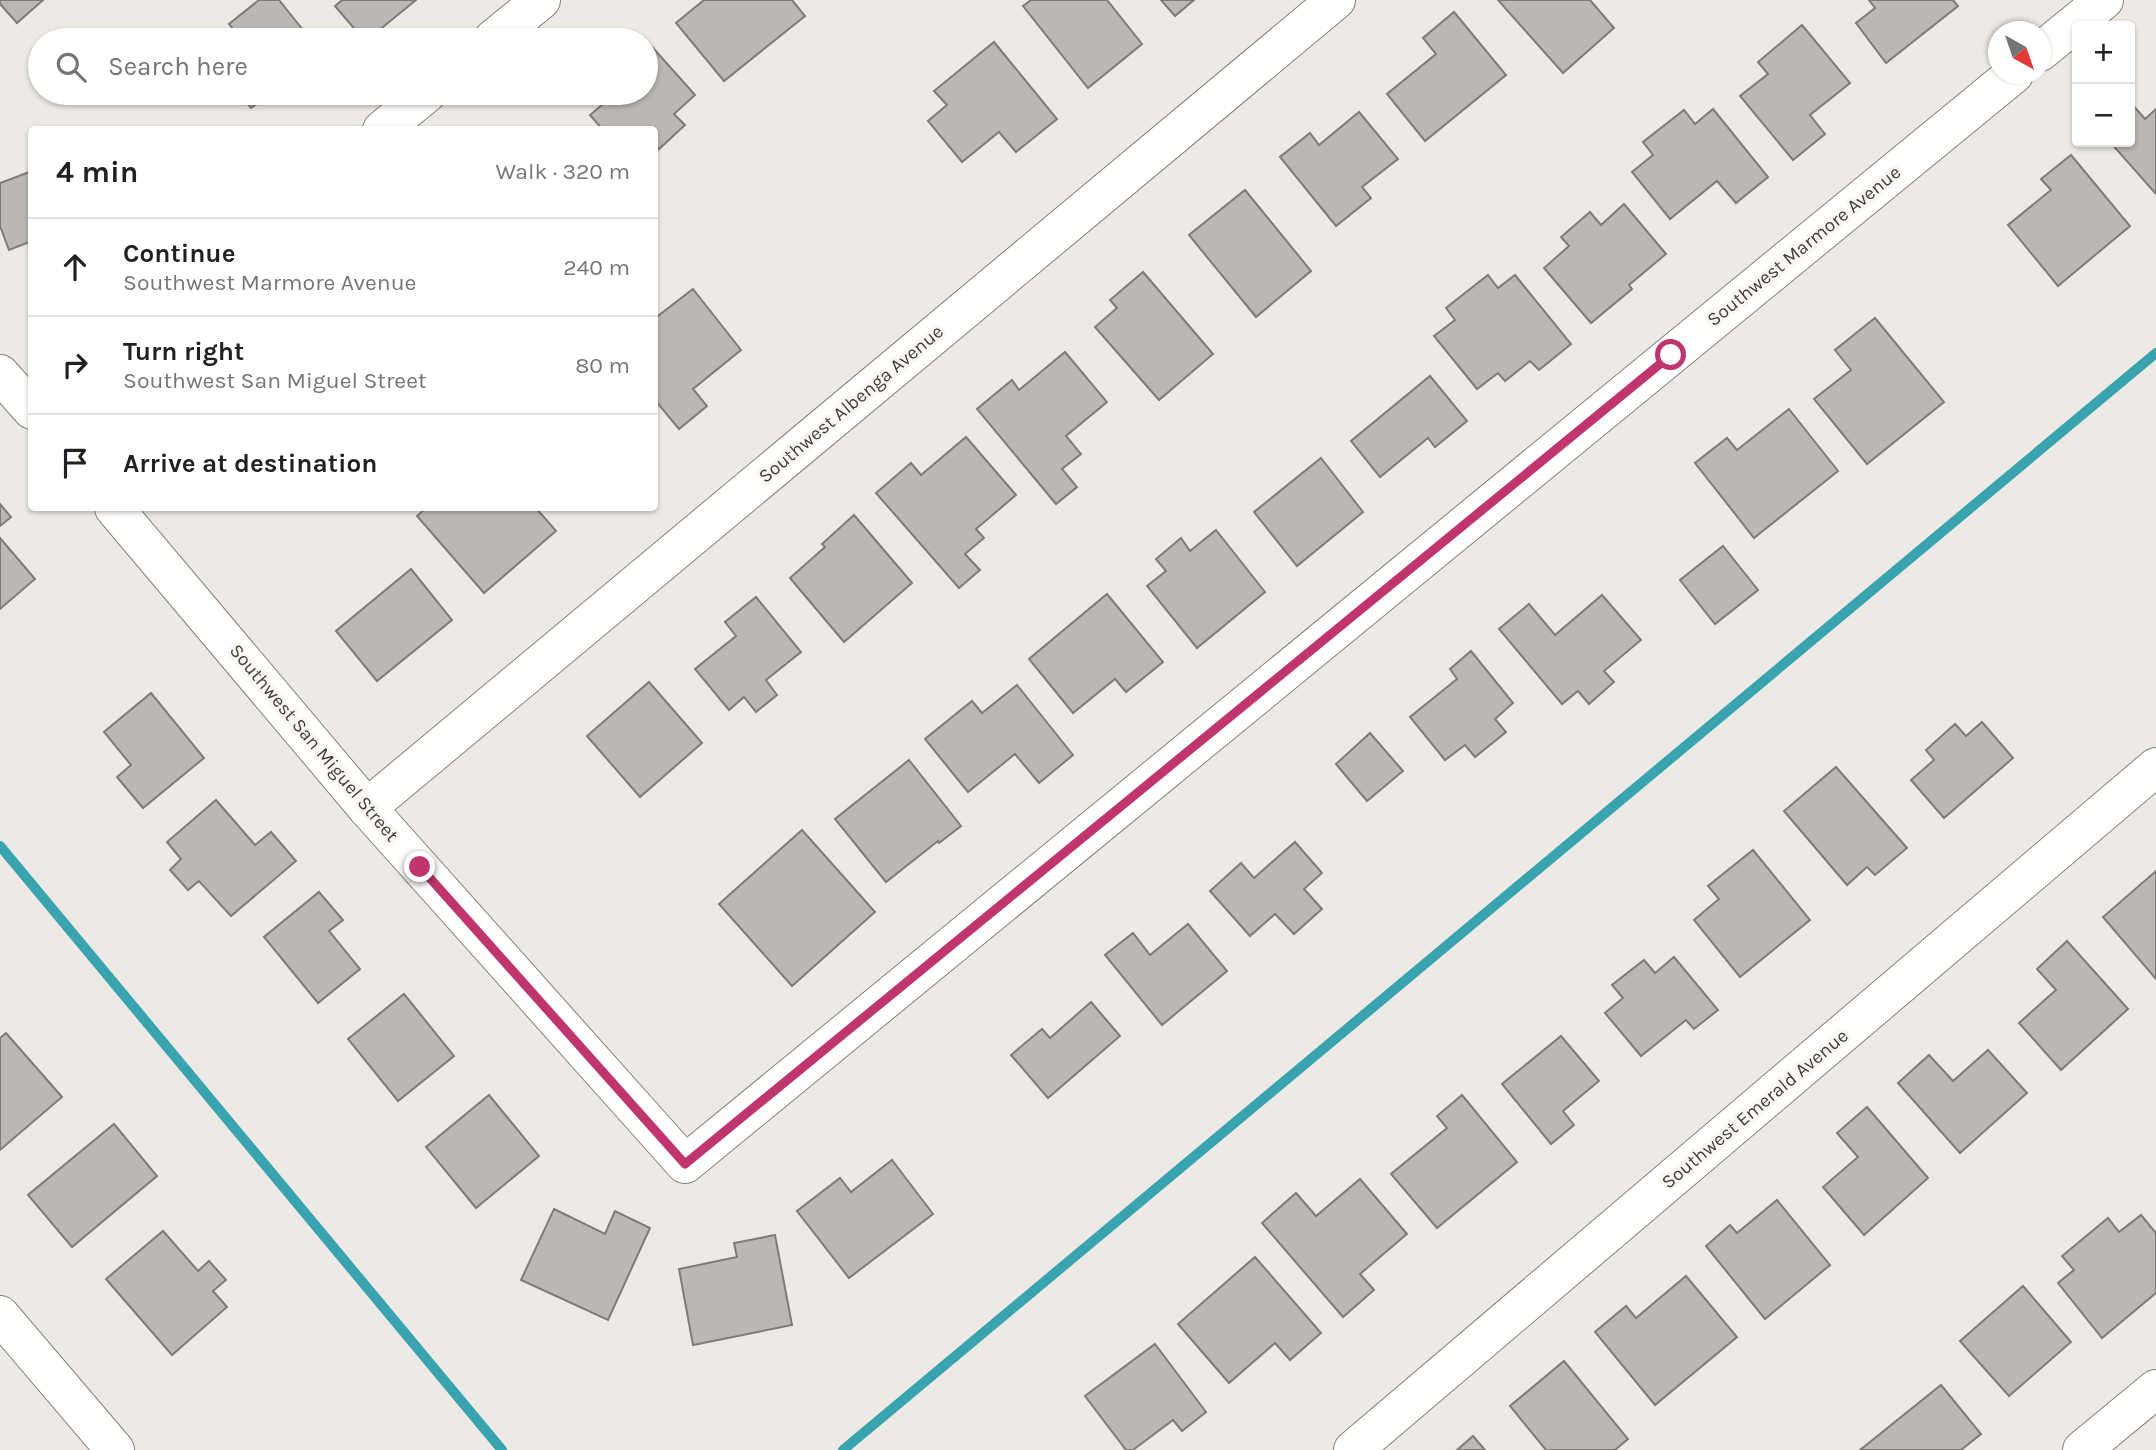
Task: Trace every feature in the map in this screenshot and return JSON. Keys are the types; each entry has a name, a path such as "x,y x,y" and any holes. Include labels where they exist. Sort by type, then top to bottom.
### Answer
{"street":[{"path":"507,28 541,0"},
{"name":"Southwest Albenga Avenue","path":"367,807 1336,0"},
{"path":"2051,43 2104,0"},
{"name":"Southwest Marmore Avenue","path":"685,1164 2002,84"},
{"path":"388,126 413,105"},
{"path":"0,374 28,406"},
{"name":"Southwest San Miguel Street","path":"117,511 367,807 685,1164"},
{"name":"Southwest Emerald Avenue","path":"1353,1450 2156,768"},
{"path":"0,1315 115,1450"},
{"path":"2082,1450 2156,1389"}],"building":[{"path":"0,0 43,0 17,23 0,4"},
{"path":"259,0 279,0 301,28 232,28 229,24"},
{"path":"342,0 416,0 382,28 354,28 335,6"},
{"path":"704,0 792,0 805,16 724,81 676,23"},
{"path":"1031,0 1107,0 1142,44 1088,88 1023,6"},
{"path":"1161,0 1194,0 1175,16"},
{"path":"1498,0 1590,0 1614,28 1563,73"},
{"path":"1869,0 1953,0 1958,6 1886,63 1856,23 1875,8"},
{"path":"1454,12 1506,75 1425,141 1387,94 1436,54 1423,38"},
{"path":"1802,25 1850,83 1810,115 1825,134 1793,160 1740,96 1768,74 1758,62"},
{"path":"994,42 1057,119 1016,152 999,132 962,162 928,121 947,105 934,91"},
{"path":"658,53 695,95 674,114 685,125 659,149 658,126 600,126 590,115 602,105 658,105"},
{"path":"2135,108 2145,119 2156,109 2156,194 2114,147 2135,147"},
{"path":"1713,109 1768,177 1736,203 1717,181 1670,219 1632,172 1653,155 1643,142 1684,110 1695,124"},
{"path":"1359,112 1398,159 1362,187 1371,198 1336,226 1280,157 1310,133 1319,145"},
{"path":"2071,155 2130,226 2058,286 2008,225 2051,190 2041,179"},
{"path":"28,172 28,243 9,250 0,226 0,183"},
{"path":"1245,190 1311,271 1256,317 1189,235"},
{"path":"1624,204 1666,254 1629,285 1632,289 1591,323 1544,268 1569,246 1561,237 1590,212 1601,225"},
{"path":"1143,272 1213,354 1159,400 1095,327 1117,308 1110,300"},
{"path":"1488,275 1498,288 1515,275 1571,344 1539,370 1530,361 1505,381 1498,373 1477,389 1434,336 1455,320 1446,308"},
{"path":"693,289 741,350 693,389 707,406 679,429 658,404 658,316"},
{"path":"1875,318 1944,402 1867,464 1814,399 1851,370 1835,350"},
{"path":"1065,352 1107,402 1066,436 1081,454 1062,469 1077,487 1056,504 977,409 1012,380 1019,390"},
{"path":"1430,376 1467,421 1435,447 1428,438 1380,477 1351,441"},
{"path":"1789,409 1838,471 1754,538 1695,463 1727,438 1737,450"},
{"path":"966,437 1016,495 976,529 984,538 965,554 980,570 959,588 876,493 911,463 921,475"},
{"path":"1321,458 1363,512 1297,566 1254,512"},
{"path":"0,504 11,517 0,526"},
{"path":"423,511 539,511 556,531 484,593 417,516"},
{"path":"854,515 912,583 844,642 790,578 825,547 822,544"},
{"path":"1216,530 1265,592 1197,648 1147,586 1166,571 1156,559 1181,538 1190,551"},
{"path":"0,538 35,579 0,609"},
{"path":"1723,546 1758,590 1715,624 1680,580"},
{"path":"411,569 452,620 377,681 336,631"},
{"path":"1107,594 1163,662 1126,692 1115,679 1073,713 1029,659"},
{"path":"1602,595 1641,640 1604,671 1614,682 1589,704 1578,691 1562,704 1499,629 1529,604 1555,635"},
{"path":"756,597 801,652 766,680 777,695 756,712 744,697 729,710 695,669 736,636 725,622"},
{"path":"1471,651 1513,703 1495,719 1506,732 1475,757 1465,745 1445,760 1410,717 1457,679 1450,669"},
{"path":"649,682 702,743 640,797 587,736"},
{"path":"1017,685 1073,755 1039,783 1015,754 968,792 925,739 972,701 982,713"},
{"path":"151,693 204,758 143,808 117,777 131,765 104,732"},
{"path":"1982,722 2013,758 1944,818 1911,780 1934,760 1926,750 1955,724 1966,736"},
{"path":"1370,733 1403,771 1367,801 1336,764"},
{"path":"909,760 961,826 886,882 835,819"},
{"path":"1836,767 1907,848 1875,875 1867,867 1847,885 1784,811"},
{"path":"216,800 255,845 271,832 296,861 231,916 199,881 188,890 170,870 181,859 167,842"},
{"path":"802,830 875,912 792,986 719,904"},
{"path":"1295,842 1322,873 1304,889 1322,909 1294,934 1275,914 1250,936 1210,891 1241,863 1254,878"},
{"path":"1753,850 1810,920 1740,977 1694,920 1719,899 1708,886"},
{"path":"2156,871 2156,979 2103,917"},
{"path":"319,892 343,920 329,931 360,969 318,1003 264,937"},
{"path":"1188,924 1227,971 1162,1025 1105,955 1133,933 1150,955"},
{"path":"2067,941 2128,1009 2061,1070 2019,1023 2056,990 2037,969"},
{"path":"1674,957 1718,1010 1694,1029 1686,1020 1641,1056 1605,1013 1623,998 1612,985 1644,960 1655,973"},
{"path":"404,994 454,1056 398,1101 348,1039"},
{"path":"1091,1002 1120,1036 1048,1098 1011,1055 1042,1029 1050,1038"},
{"path":"6,1033 62,1097 0,1150 0,1038"},
{"path":"1561,1036 1599,1081 1563,1111 1574,1125 1551,1144 1502,1084"},
{"path":"1988,1050 2027,1093 1960,1153 1898,1083 1929,1055 1953,1081"},
{"path":"489,1095 539,1156 476,1208 426,1147"},
{"path":"1462,1095 1517,1162 1437,1228 1391,1174 1447,1128 1437,1116"},
{"path":"1867,1107 1928,1178 1864,1235 1823,1187 1858,1157 1837,1133"},
{"path":"114,1124 157,1176 72,1247 28,1195"},
{"path":"892,1160 933,1214 849,1278 797,1211 840,1178 851,1192"},
{"path":"1360,1179 1407,1234 1360,1274 1374,1290 1343,1317 1262,1223 1296,1193 1316,1216"},
{"path":"1777,1200 1830,1265 1765,1319 1706,1246 1730,1225 1737,1233"},
{"path":"554,1209 605,1234 615,1211 650,1228 608,1320 521,1280"},
{"path":"2141,1215 2156,1233 2156,1293 2102,1338 2058,1283 2074,1270 2062,1256 2108,1218 2119,1232"},
{"path":"163,1231 198,1271 209,1261 226,1280 213,1291 227,1307 172,1355 106,1279"},
{"path":"775,1235 792,1325 693,1345 679,1269 737,1257 734,1243"},
{"path":"1255,1257 1321,1333 1290,1360 1275,1343 1229,1383 1178,1324"},
{"path":"1686,1276 1737,1337 1655,1405 1595,1332 1626,1306 1636,1318"},
{"path":"2023,1286 2071,1342 2009,1396 1960,1341"},
{"path":"1155,1344 1206,1412 1182,1431 1173,1420 1133,1450 1126,1450 1085,1396"},
{"path":"1564,1361 1628,1439 1615,1450 1546,1450 1510,1406"},
{"path":"1941,1385 1981,1434 1961,1450 1860,1450"},
{"path":"1473,1436 1485,1450 1457,1450"}],"waterway":[{"path":"843,1450 2156,353"},
{"path":"0,846 502,1450"}],"route":[{"path":"420,867 685,1164 1671,355"}]}
